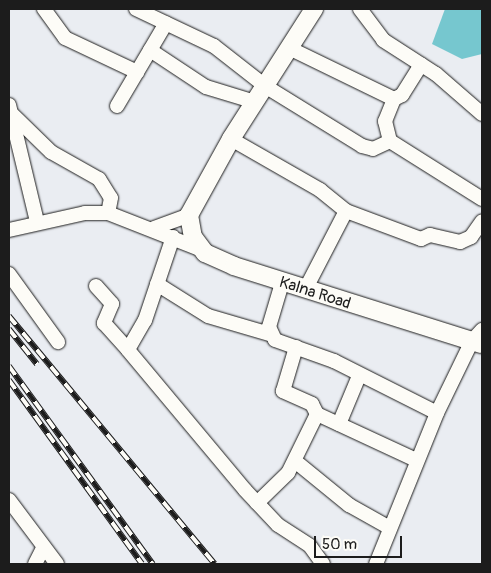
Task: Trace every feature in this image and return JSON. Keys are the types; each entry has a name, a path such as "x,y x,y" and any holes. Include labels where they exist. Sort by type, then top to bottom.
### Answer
{"main road":[{"path":"200,249 189,215 231,139 314,9"},
{"name":"Kalna Road","path":"200,249 282,283 479,338"}],"street":[{"path":"44,9 65,38 137,72"},
{"path":"136,9 214,46 265,86 362,146 373,149 390,141"},
{"path":"360,9 383,40 421,65 482,114"},
{"path":"117,106 166,22"},
{"path":"289,48 394,99"},
{"path":"150,50 206,87 255,102"},
{"path":"421,65 402,95 394,99 385,121 390,141 482,199"},
{"path":"11,110 51,152 99,179 110,198 108,213"},
{"path":"11,110 19,159 37,222"},
{"path":"231,139 320,190 346,211 421,240 430,235 460,242 470,237 482,221"},
{"path":"305,290 346,211"},
{"name":"Kalna Road","path":"9,230 37,222 108,213 154,228 200,249"},
{"path":"154,228 189,215"},
{"path":"128,350 157,284 173,237"},
{"path":"9,274 58,342"},
{"path":"269,334 282,283"},
{"path":"157,284 208,316 269,334 437,413"},
{"path":"96,286 112,304 104,323 257,503 310,546 324,564"},
{"path":"376,564 416,460 437,413 479,338"},
{"path":"296,347 283,391 312,404 316,414 416,460"},
{"path":"339,424 359,376"},
{"path":"257,503 284,478 295,461 316,414"},
{"path":"295,461 349,505 390,528"},
{"path":"9,500 43,548 57,564"},
{"path":"35,564 43,548"}],"water":[{"path":"445,9 482,9 482,54 462,59 432,44"}],"railway":[{"path":"9,316 215,564"},
{"path":"9,329 37,364"},
{"path":"9,366 153,564"},
{"path":"9,380 142,564"}]}
